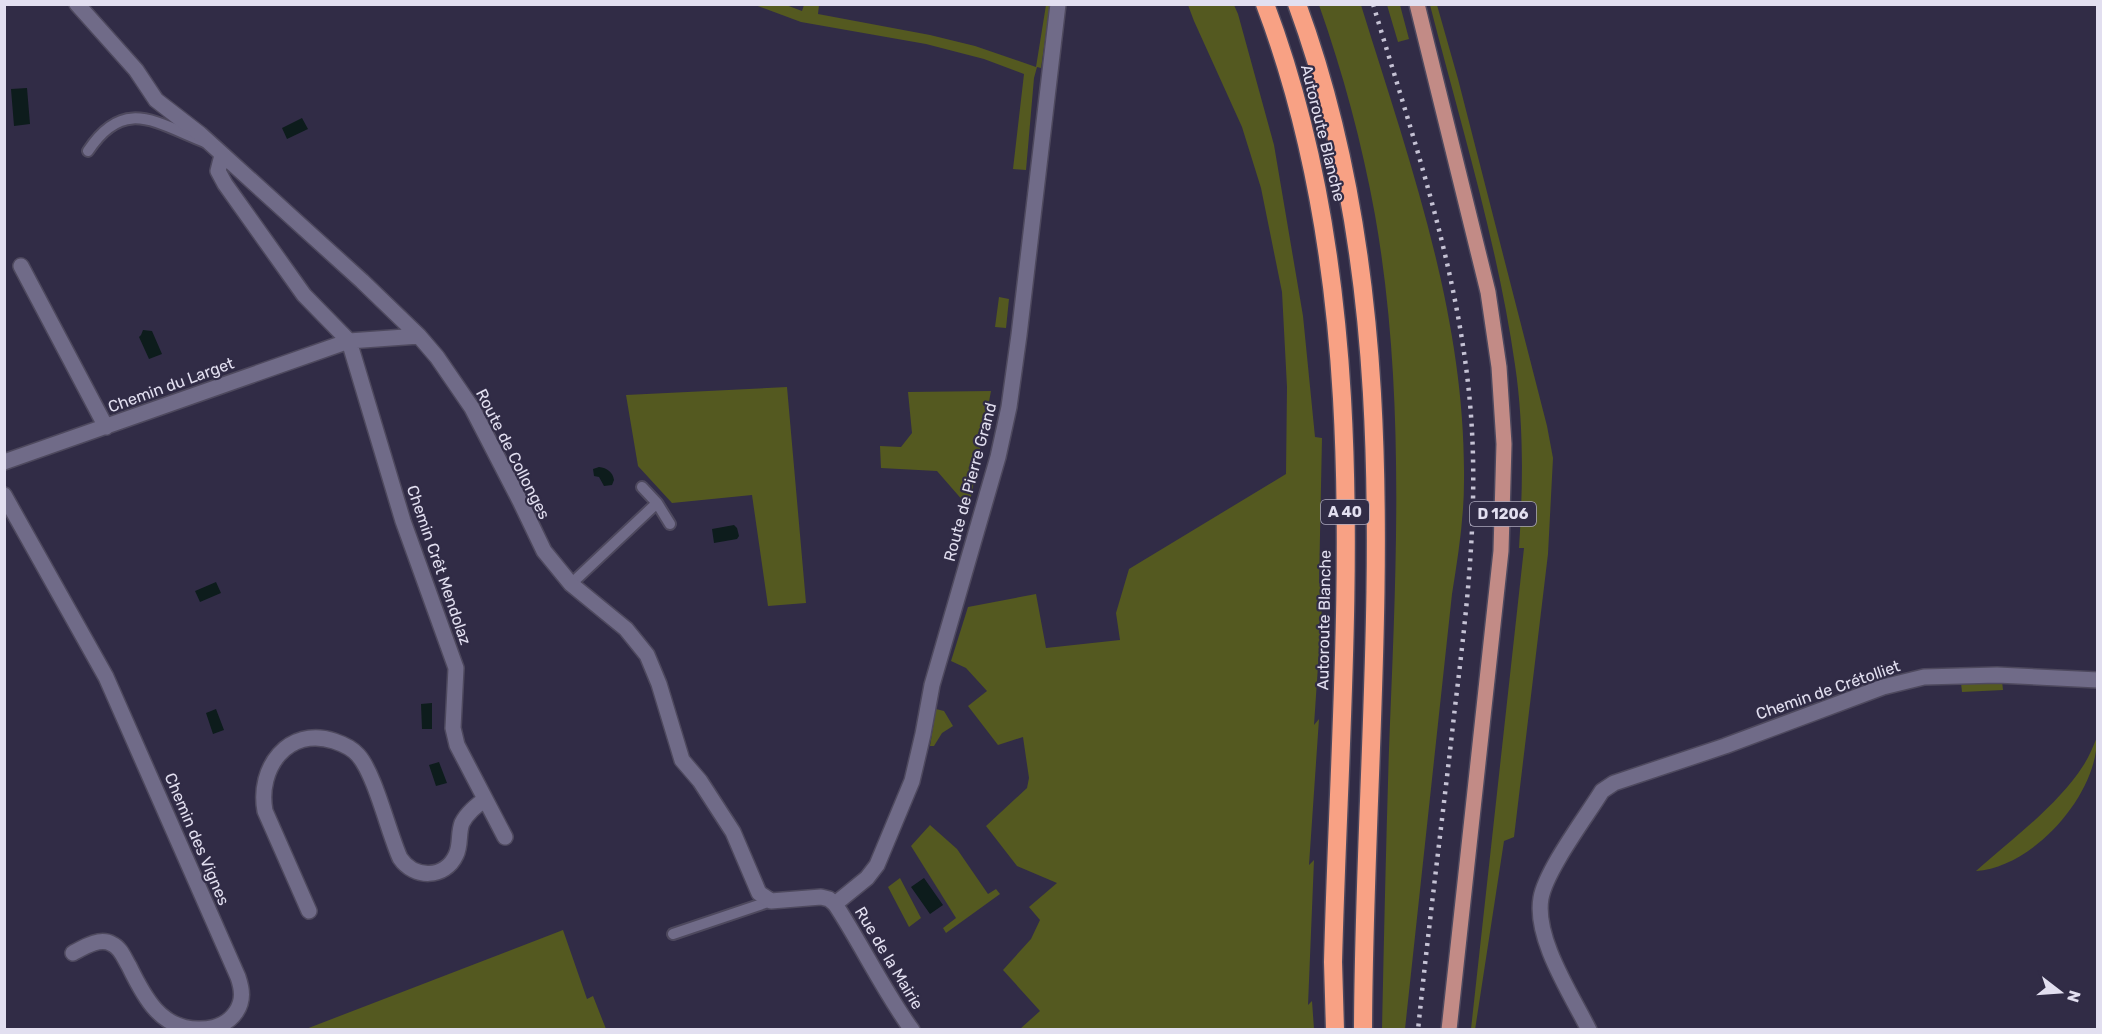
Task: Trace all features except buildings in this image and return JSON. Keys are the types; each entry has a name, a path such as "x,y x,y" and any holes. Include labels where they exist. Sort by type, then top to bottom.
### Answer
{"highway":[{"name":"Autoroute Blanche","path":"1265,4 1297,99 1313,165 1327,238 1338,339 1343,419 1345,537 1334,940 1335,1029"},
{"name":"Autoroute Blanche","path":"1297,4 1323,84 1344,168 1356,231 1368,334 1373,416 1375,527 1363,1029"}],"main road":[{"name":"D 1206","path":"1418,4 1488,292 1499,367 1504,444 1501,551 1449,1029"}],"street":[{"name":"Route de Pierre Grand","path":"835,904 867,878 876,865 912,781 932,684 998,457 1009,407 1019,335 1058,4"},
{"name":"Route de Collonges","path":"80,5 136,70 156,100 211,144 362,281 437,357 472,408 544,551 570,584 626,629 647,655 659,684 682,760 700,781 733,832 759,893 767,899"},
{"path":"222,155 218,171 225,184 304,295 349,341"},
{"path":"21,266 106,427"},
{"name":"Chemin du Larget","path":"4,462 349,341 418,336"},
{"name":"Chemin Crêt Mendolaz","path":"349,341 402,521 456,668 454,737 460,754 505,837"},
{"name":"Chemin des Vignes","path":"4,495 106,677 238,976 242,994 241,1001 232,1018 219,1026 205,1029 184,1028 164,1018 151,1005 123,955 112,944 100,942 73,952"},
{"name":"Chemin de Crétolliet","path":"1588,1029 1545,940 1540,904 1547,880 1602,791 1614,783 1725,746 1883,687 1924,677 1997,675 2097,680"},
{"path":"309,911 263,802 263,785 269,768 279,754 291,745 322,738 338,742 355,752 363,761 370,777 400,858 407,867 418,873 438,872 453,860 458,852 462,825 472,809 485,799"},
{"path":"767,899 821,897 835,904"},
{"name":"Rue de la Mairie","path":"835,904 912,1029"}],"lane":[{"path":"88,152 105,129 129,118 142,118 211,144"},
{"path":"642,487 657,503 670,524"},
{"path":"570,584 657,503"},
{"path":"673,934 767,899"}],"green space":[{"path":"755,5 786,5 802,11 804,5 819,5 818,14 930,35 975,46 1036,67 1046,5 1050,5 1041,68 1037,67 1034,78 1026,170 1013,169 1024,74 984,59 926,44 801,22"},
{"path":"1188,5 1234,5 1238,14 1274,145 1303,316 1315,437 1322,438 1319,584 1324,577 1314,725 1319,719 1309,865 1314,860 1308,1005 1312,1001 1314,1029 1020,1029 1040,1011 1003,970 1031,939 1040,920 1029,907 1057,883 1017,866 986,826 1027,788 1029,778 1023,737 998,745 968,706 987,691 966,668 951,661 968,607 1036,594 1046,648 1120,640 1116,613 1129,569 1286,474 1287,387 1282,292 1261,188 1242,127"},
{"path":"1319,5 1361,5 1398,122 1431,239 1456,359 1462,420 1464,495 1462,524 1452,594 1405,1029 1382,1029 1396,549 1395,415 1391,348 1385,281 1370,188 1351,109"},
{"path":"1387,5 1400,5 1409,39 1398,42"},
{"path":"1430,5 1437,5 1458,79 1547,426 1553,458 1548,554 1514,837 1504,841 1475,1030 1471,1029 1524,548 1519,548 1521,433 1515,365 1499,275"},
{"path":"999,297 1009,299 1006,328 995,327"},
{"path":"787,387 806,603 768,606 752,495 672,503 638,466 626,395"},
{"path":"991,391 970,502 964,502 937,471 881,468 880,446 901,447 912,433 908,392"},
{"path":"2002,681 2003,690 1962,692 1961,683"},
{"path":"936,709 944,711 953,726 942,733 934,746 930,746"},
{"path":"2097,737 2094,759 2087,781 2059,824 2040,842 2020,856 1998,866 1976,871 2033,822 2061,794 2083,766"},
{"path":"930,825 957,849 988,894 996,889 1000,894 946,933 943,928 956,918 911,846"},
{"path":"900,878 921,918 909,927 888,887"},
{"path":"563,930 587,999 593,996 606,1029 306,1029"}],"shaded area":[{"path":"27,88 30,124 14,126 11,89"},
{"path":"302,118 308,129 287,139 282,128"},
{"path":"143,330 152,331 162,354 149,359 139,337"},
{"path":"599,467 611,473 614,480 612,485 604,486 599,477 594,476 593,469"},
{"path":"734,525 739,536 737,539 714,543 712,529"},
{"path":"216,582 221,593 200,602 195,591"},
{"path":"432,703 432,729 422,729 421,704"},
{"path":"216,709 224,730 213,734 206,713"},
{"path":"439,762 447,783 436,786 429,765"},
{"path":"924,878 943,905 930,914 911,887"}],"railway":[{"path":"1373,4 1421,162 1448,268 1467,376 1472,431 1473,501 1467,604 1418,1030"}]}
